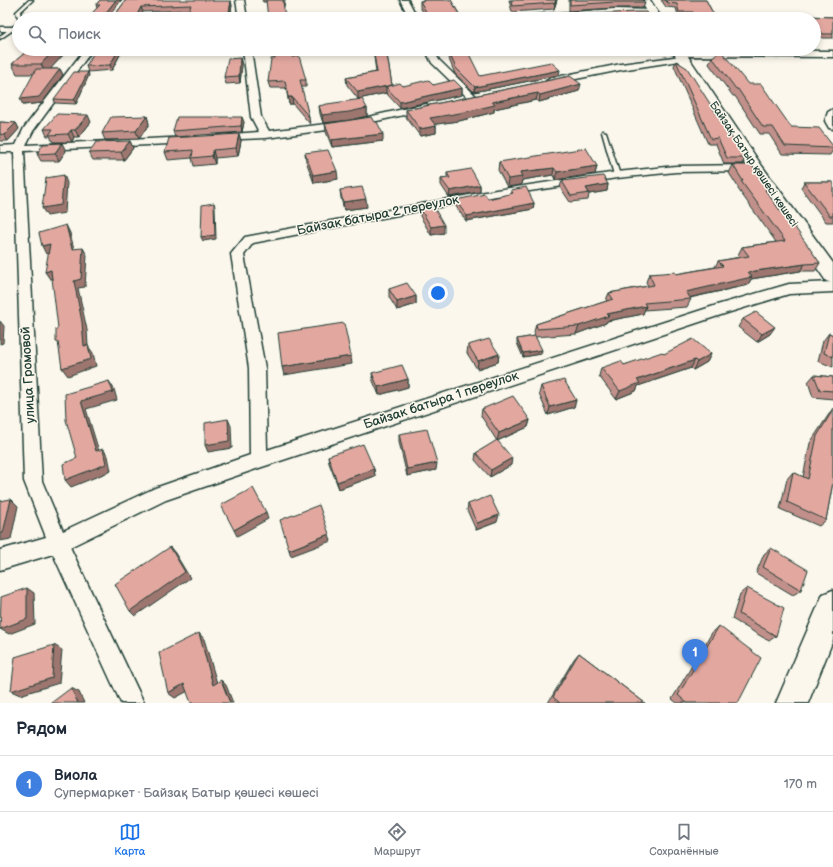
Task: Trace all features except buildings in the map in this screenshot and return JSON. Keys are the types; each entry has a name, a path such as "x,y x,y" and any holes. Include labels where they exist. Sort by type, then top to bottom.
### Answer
{"main road":[{"path":"644,0 653,12"},
{"name":"Байзақ Батыр қөшесі көшесі","path":"682,56 756,168 832,277"},
{"path":"792,703 830,624"}],"street":[{"path":"117,12 126,0"},
{"path":"240,0 242,12"},
{"path":"404,0 410,12"},
{"path":"601,12 624,12"},
{"path":"0,29 12,28"},
{"path":"821,54 833,54"},
{"name":"улица Громовой","path":"84,56 28,130 19,149 33,481 58,543 133,703"},
{"path":"248,56 256,117 266,135"},
{"path":"432,56 435,61 476,96 457,100"},
{"path":"542,82 621,67 667,56"},
{"path":"212,139 266,135 350,124 434,105"},
{"path":"833,112 830,121 833,126"},
{"path":"0,149 196,140"},
{"name":"Байзак батыра 2 переулок","path":"259,460 257,368 237,254 250,240 496,193 617,175 676,169 756,168"},
{"name":"Байзак батыра 1 переулок","path":"58,543 162,494 259,460 766,295 832,277"},
{"path":"0,560 58,543"}],"lane":[{"path":"18,12 31,0"},
{"path":"0,38 12,30"},
{"path":"604,132 617,175"}],"place":[{"name":"Виола","path":"695,672"}]}
